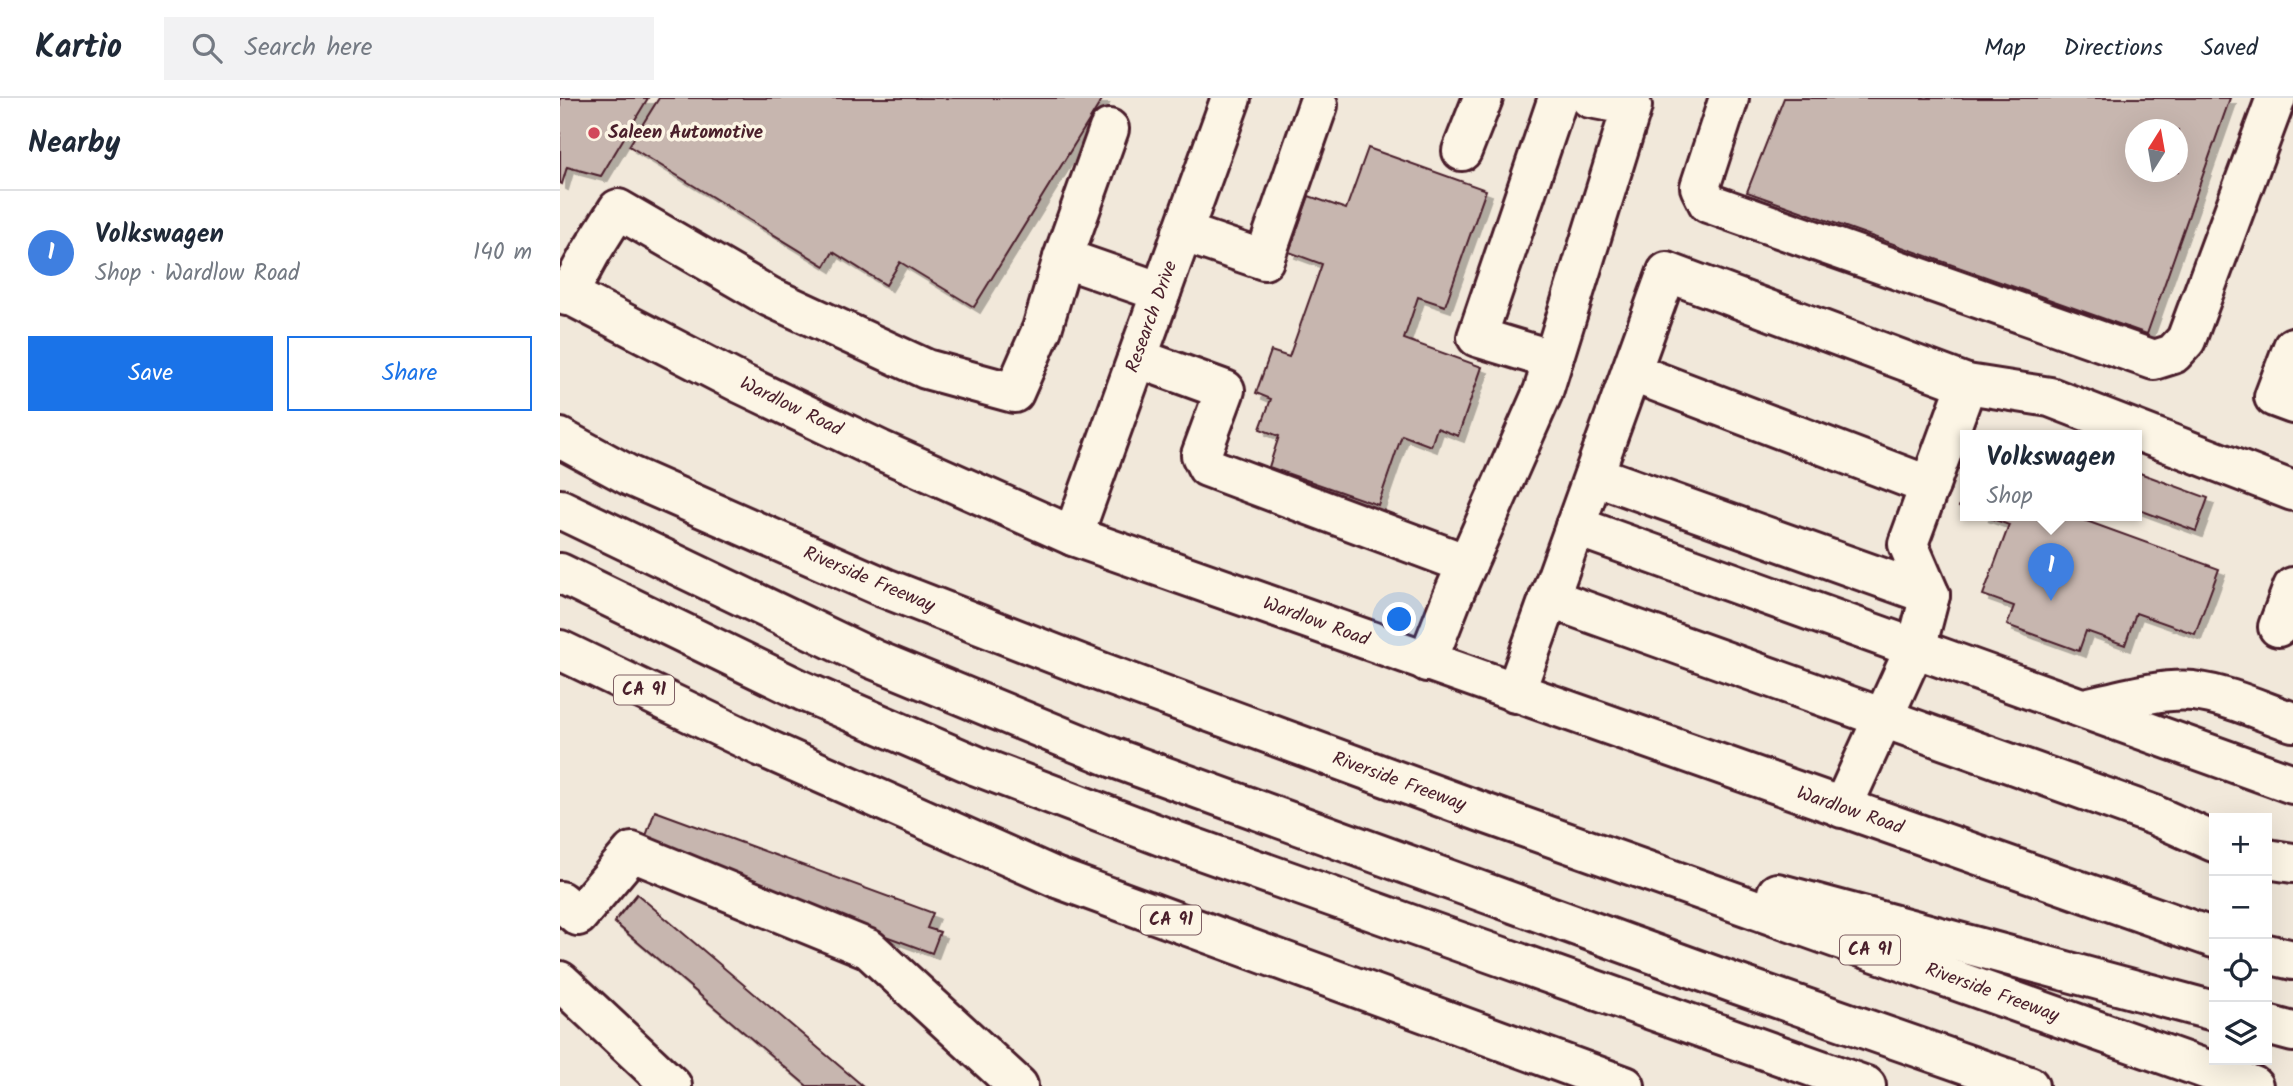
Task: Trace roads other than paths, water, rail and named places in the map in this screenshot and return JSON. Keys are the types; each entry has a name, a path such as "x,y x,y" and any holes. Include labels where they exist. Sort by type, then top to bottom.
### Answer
{"main road":[{"name":"Research Drive","path":"1073,536 1231,98"},
{"path":"1462,151 1483,98"},
{"path":"1553,360 1477,337 1558,98"},
{"path":"1427,662 1543,392 1632,106 1590,98"},
{"path":"1729,98 1700,187 1708,203 2154,360 2173,354 2186,340 2276,98"},
{"path":"1182,232 1265,260 1318,105"},
{"path":"564,293 618,209 770,297 926,369 1014,393 1042,329 1063,258 1109,129"},
{"path":"1063,258 1161,292"},
{"path":"1515,693 1667,272 1967,384 2050,397 2135,430"},
{"name":"Wardlow Road","path":"564,293 867,444 1073,536 2209,936"},
{"path":"2293,347 2274,397 2293,404"},
{"path":"1137,358 1225,390 1201,455 1207,467 1467,564"},
{"path":"1631,372 1930,486"},
{"path":"1842,808 1915,648 1930,595 1908,544 1967,384"},
{"path":"2142,433 2293,491"},
{"name":"Riverside Freeway","path":"560,438 630,476 885,588 1101,672 1487,814 2253,1086"},
{"path":"1594,475 1930,595"},
{"path":"560,509 873,659 1114,758 1734,983 2029,1086"},
{"path":"1575,526 2293,784"},
{"path":"560,573 803,691 978,766 1164,837 1866,1086"},
{"path":"2278,627 2293,587"},
{"path":"1549,598 2154,815 2209,840"},
{"name":"CA 91","path":"560,650 762,747 1057,877 1625,1086"},
{"path":"2082,708 2170,691 2191,691 2216,695 2293,722"},
{"path":"1487,814 2209,1011"},
{"path":"560,901 578,916 632,852 869,949 1018,1086"},
{"path":"2272,860 2293,863"},
{"path":"2272,955 2293,960"},
{"path":"560,981 672,1086"},
{"path":"2272,1026 2293,1032"}],"place":[{"name":"Saleen Automotive","path":"594,133"},
{"name":"Volkswagen","path":"2051,601"}]}
